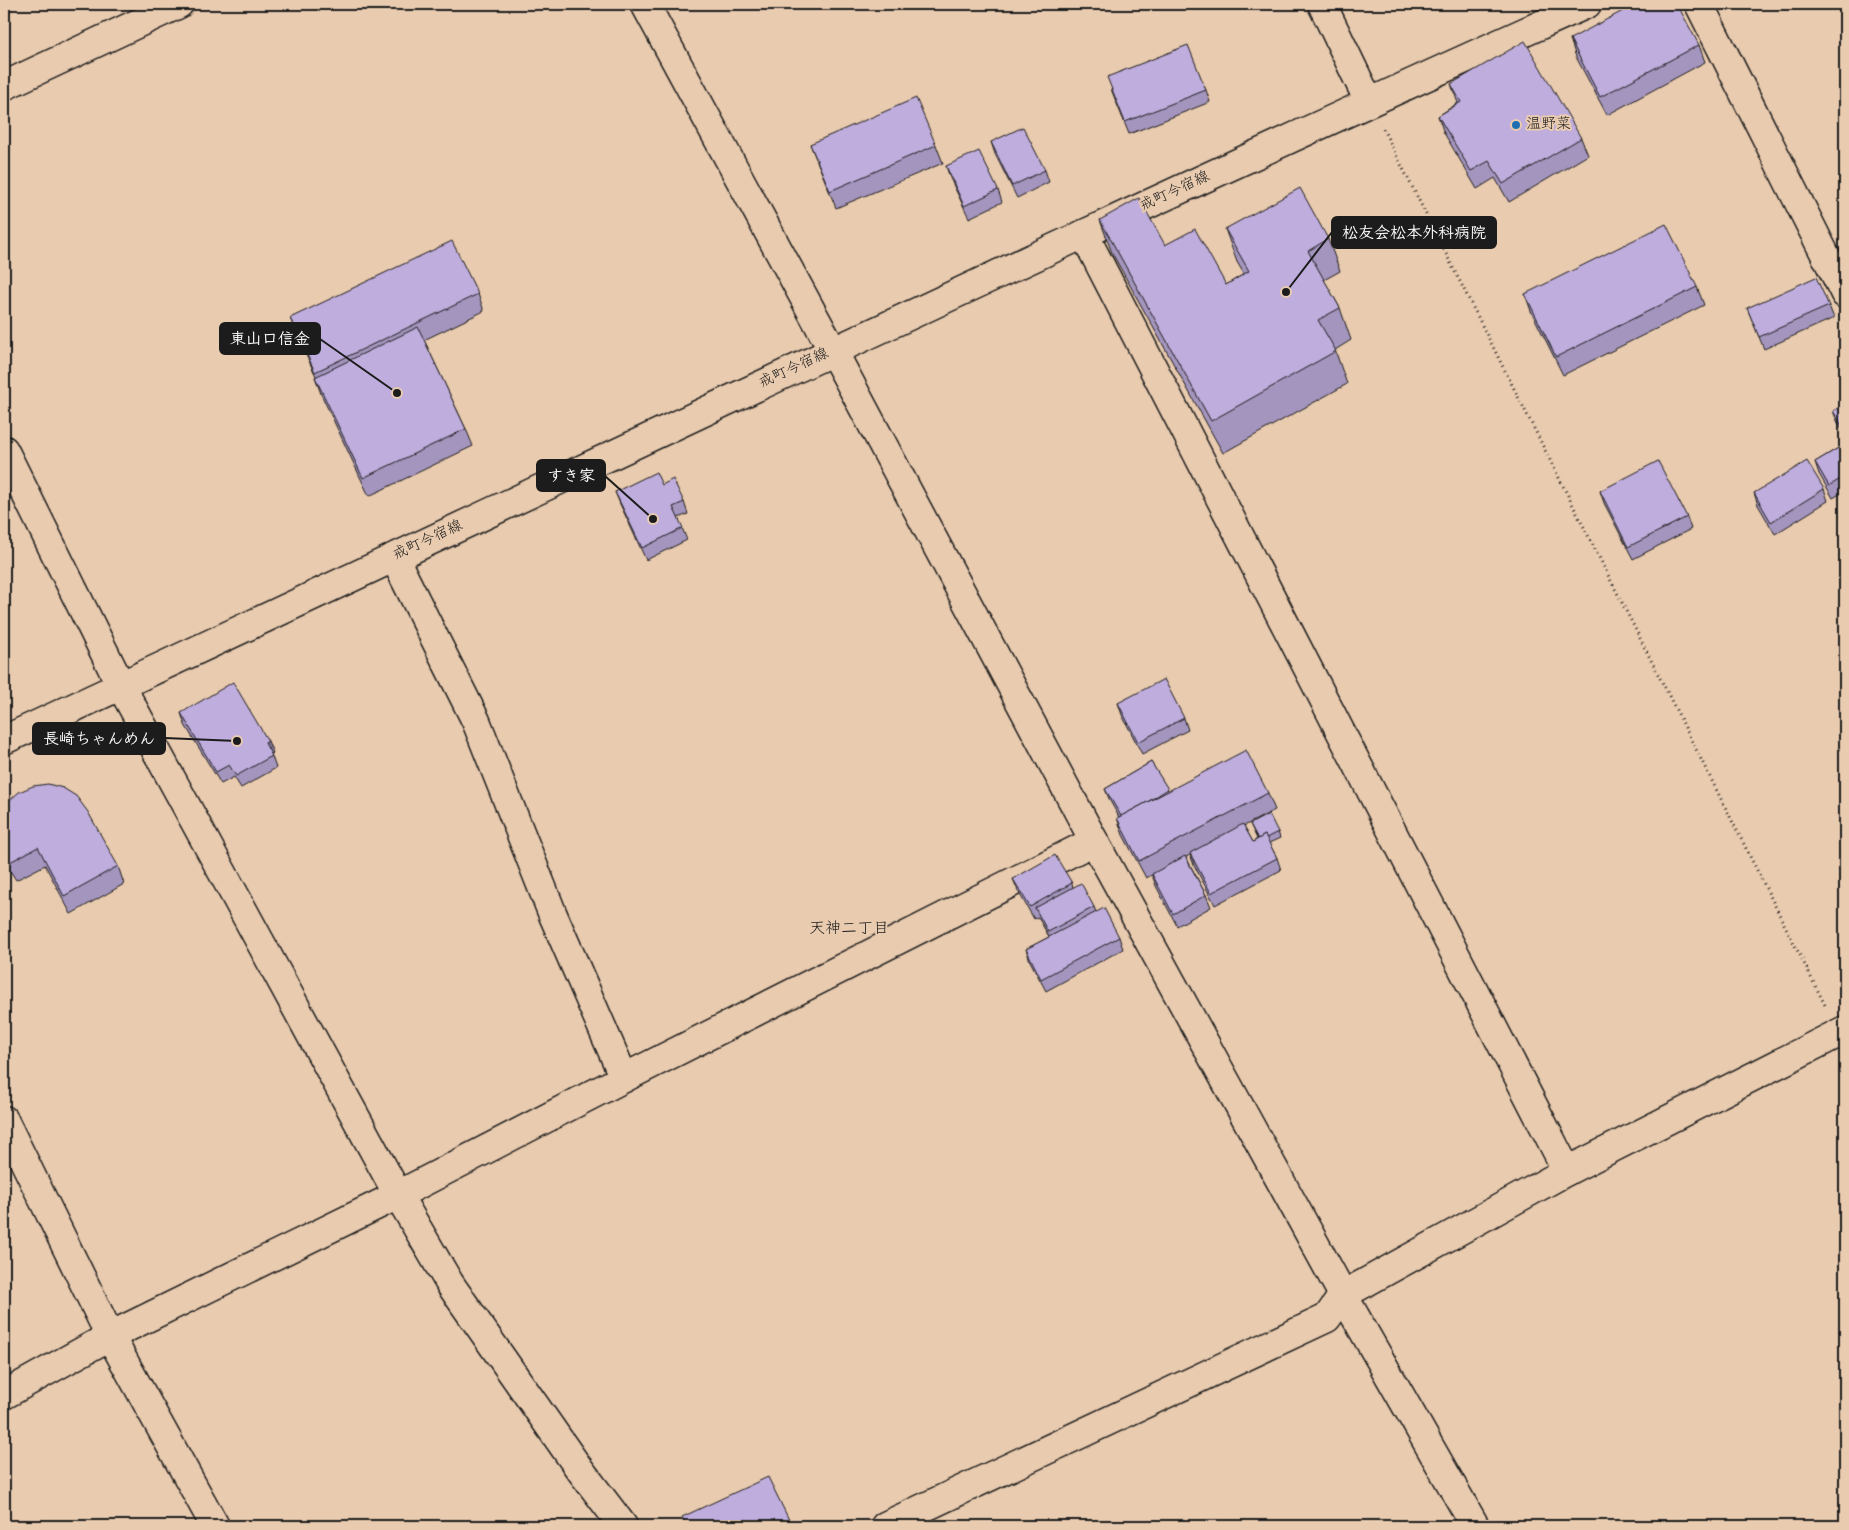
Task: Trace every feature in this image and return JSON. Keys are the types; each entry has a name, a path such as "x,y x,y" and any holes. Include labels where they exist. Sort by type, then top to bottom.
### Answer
{"street":[{"path":"4,86 179,4"},
{"path":"645,4 833,351 1094,841 1343,1295 1475,1526"},
{"path":"1322,4 1369,102"},
{"name":"戒町今宿線","path":"4,740 1084,234 1369,102 1587,4"},
{"path":"1699,4 1845,294"},
{"path":"1084,234 1567,1171"},
{"path":"4,450 121,686 398,1195 450,1284 578,1467 623,1526"},
{"path":"394,557 476,721 553,915 624,1078"},
{"path":"4,1395 110,1336 398,1195 624,1078 1094,841"},
{"path":"885,1526 1327,1318 1343,1295 1567,1171 1842,1032"},
{"path":"4,1120 110,1336 215,1526"}],"path":[{"path":"1369,102 1842,1032"}],"building":[{"path":"1636,4 1677,4 1699,45 1600,97 1570,39"},
{"path":"1525,41 1581,138 1503,184 1489,161 1471,171 1438,116 1461,102 1451,84"},
{"path":"1188,45 1206,90 1125,122 1107,77"},
{"path":"916,98 936,145 830,191 810,144"},
{"path":"1023,127 1045,170 1012,186 991,142"},
{"path":"979,151 998,190 964,206 946,166"},
{"path":"1300,188 1328,239 1308,251 1340,308 1318,320 1336,351 1211,421 1100,220 1139,198 1165,245 1195,229 1226,285 1249,271 1225,229"},
{"path":"1666,224 1697,287 1556,357 1525,294"},
{"path":"452,241 478,294 315,372 290,318"},
{"path":"1816,277 1829,306 1759,337 1747,308"},
{"path":"418,327 466,429 363,478 315,377"},
{"path":"1845,404 1845,431 1833,411"},
{"path":"1845,444 1845,476 1829,486 1815,462"},
{"path":"1658,461 1687,517 1628,547 1600,491"},
{"path":"1807,461 1824,489 1771,522 1754,493"},
{"path":"656,472 662,485 673,479 684,502 673,507 683,528 642,548 615,492"},
{"path":"1164,679 1184,718 1138,742 1118,703"},
{"path":"233,682 268,741 265,743 272,756 236,776 229,765 216,772 181,713"},
{"path":"1246,750 1268,793 1139,861 1117,818"},
{"path":"1151,762 1168,789 1121,816 1105,789"},
{"path":"48,784 63,788 76,796 88,812 118,866 64,896 38,847 10,862 4,854 4,809 9,801 19,792 33,786"},
{"path":"1269,814 1278,832 1266,838 1265,835 1258,839 1250,824"},
{"path":"1243,824 1253,842 1265,835 1277,858 1211,893 1190,853"},
{"path":"1055,855 1072,883 1030,907 1013,879"},
{"path":"1185,856 1206,895 1173,914 1152,874"},
{"path":"1081,883 1094,907 1048,932 1035,908"},
{"path":"1104,908 1119,937 1041,979 1026,949"},
{"path":"768,1477 792,1526 686,1526 682,1517"}],"place":[{"name":"温野菜","path":"1516,125"},
{"name":"松友会松本外科病院","path":"1286,292"},
{"name":"東山口信金","path":"397,393"},
{"name":"すき家","path":"653,519"},
{"name":"長崎ちゃんめん","path":"237,741"}],"district":[{"name":"天神二丁目","path":"849,930"}]}
